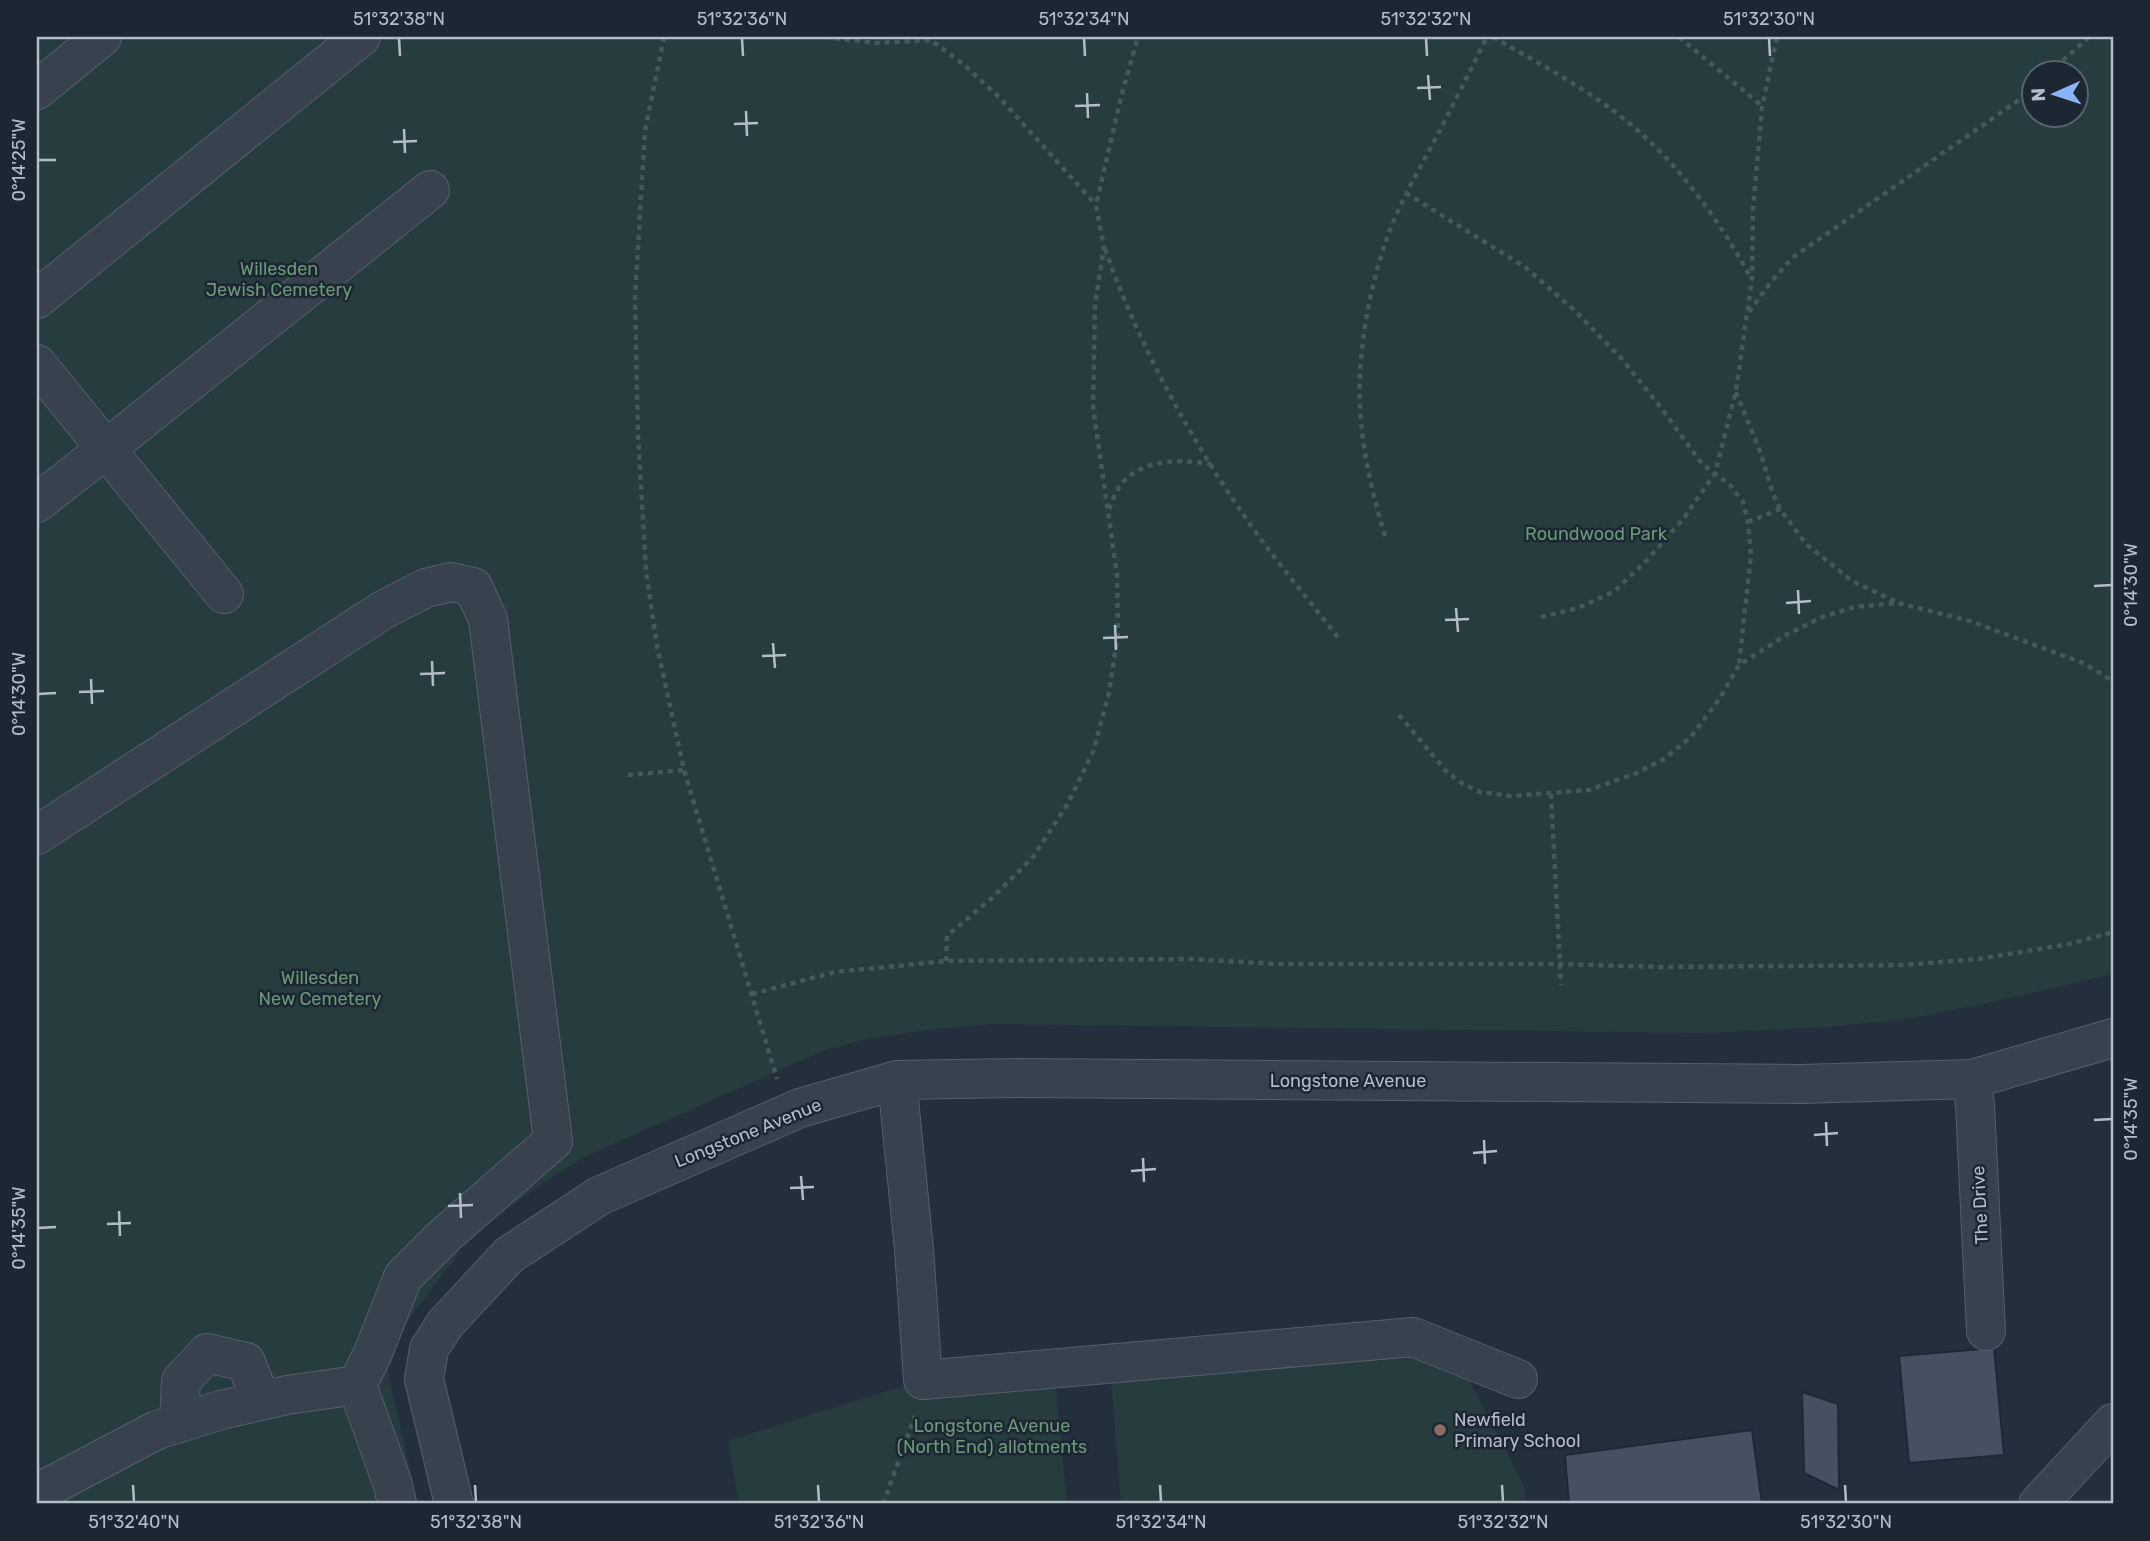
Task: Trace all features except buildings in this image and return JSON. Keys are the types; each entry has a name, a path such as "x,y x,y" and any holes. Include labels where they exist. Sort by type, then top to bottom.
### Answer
{"street":[{"path":"37,90 102,37"},
{"path":"37,299 360,37"},
{"path":"37,503 429,190"},
{"path":"37,364 224,594"},
{"path":"37,835 383,610 426,588 451,582 473,587 488,619 553,1141 444,1236 403,1277 373,1353 357,1385 393,1485 397,1504"},
{"name":"Longstone Avenue","path":"454,1504 424,1379 429,1349 444,1324 509,1255 599,1196 800,1108 897,1080 1022,1078 1801,1084 1972,1079 2113,1038"},
{"name":"The Drive","path":"1972,1079 1986,1331"},
{"path":"897,1080 915,1249 923,1380 1413,1336 1518,1379"},
{"path":"179,1423 181,1381 207,1353 246,1362 261,1401"},
{"path":"37,1493 157,1430 261,1401 357,1385"},
{"path":"2038,1504 2113,1423"}],"path":[{"path":"664,37 645,131 635,296 638,434 650,608 684,770 777,1079"},
{"path":"825,37 875,43 931,40 940,37"},
{"path":"1138,37 1096,205 1104,248 1124,302 1149,354 1212,464 1269,550 1340,639"},
{"path":"1385,536 1365,456 1359,403 1362,352 1371,297 1387,239 1406,193 1487,37"},
{"path":"1493,37 1597,99 1644,136 1728,235 1752,279"},
{"path":"1679,37 1762,107"},
{"path":"1541,617 1578,608 1615,591 1684,519 1715,473 1736,391 1752,279 1753,209 1762,107 1777,37"},
{"path":"2064,60 2089,37"},
{"path":"931,40 963,64 999,97 1096,205"},
{"path":"1747,313 1792,258 2021,98"},
{"path":"1399,715 1446,771 1463,784 1480,792 1511,796 1589,790 1637,773 1664,759 1690,738 1720,698 1739,666 1751,555 1743,502 1730,485 1702,464 1623,360 1573,309 1525,267 1406,193"},
{"path":"946,961 947,936 992,898 1033,856 1067,805 1093,752 1109,694 1118,634 1117,575 1093,407 1095,304 1104,248"},
{"path":"1736,391 1780,509 1805,544 1852,581 1898,603 1970,621 2083,663 2113,681"},
{"path":"1109,510 1119,488 1132,476 1156,463 1186,460 1212,464"},
{"path":"1748,522 1780,509"},
{"path":"1739,666 1786,635 1822,617 1854,607 1898,603"},
{"path":"628,775 684,770"},
{"path":"1551,794 1561,985"},
{"path":"752,994 835,972 946,961 1189,959 1275,964 1560,964 1661,967 1905,965 1978,959 2069,944 2113,932"},
{"path":"883,1504 915,1418 923,1380"}],"green space":[{"name":"Roundwood Park","path":"37,37 2113,37 2113,974 1906,1019 1829,1027 1705,1033 995,1024 925,1030 863,1040 823,1051 584,1157 537,1187 462,1248 386,1350 389,1377 418,1504 37,1504"},
{"path":"1451,1345 1524,1486 1526,1504 1121,1504 1110,1367"},
{"name":"Longstone Avenue (North End) allotments","path":"1053,1357 1067,1504 739,1504 728,1441 923,1380"}],"place":[{"name":"Newfield Primary School","path":"1440,1430"}],"park label":[{"name":"Willesden Jewish Cemetery","path":"279,279"},
{"name":"Willesden New Cemetery","path":"320,988"}]}
